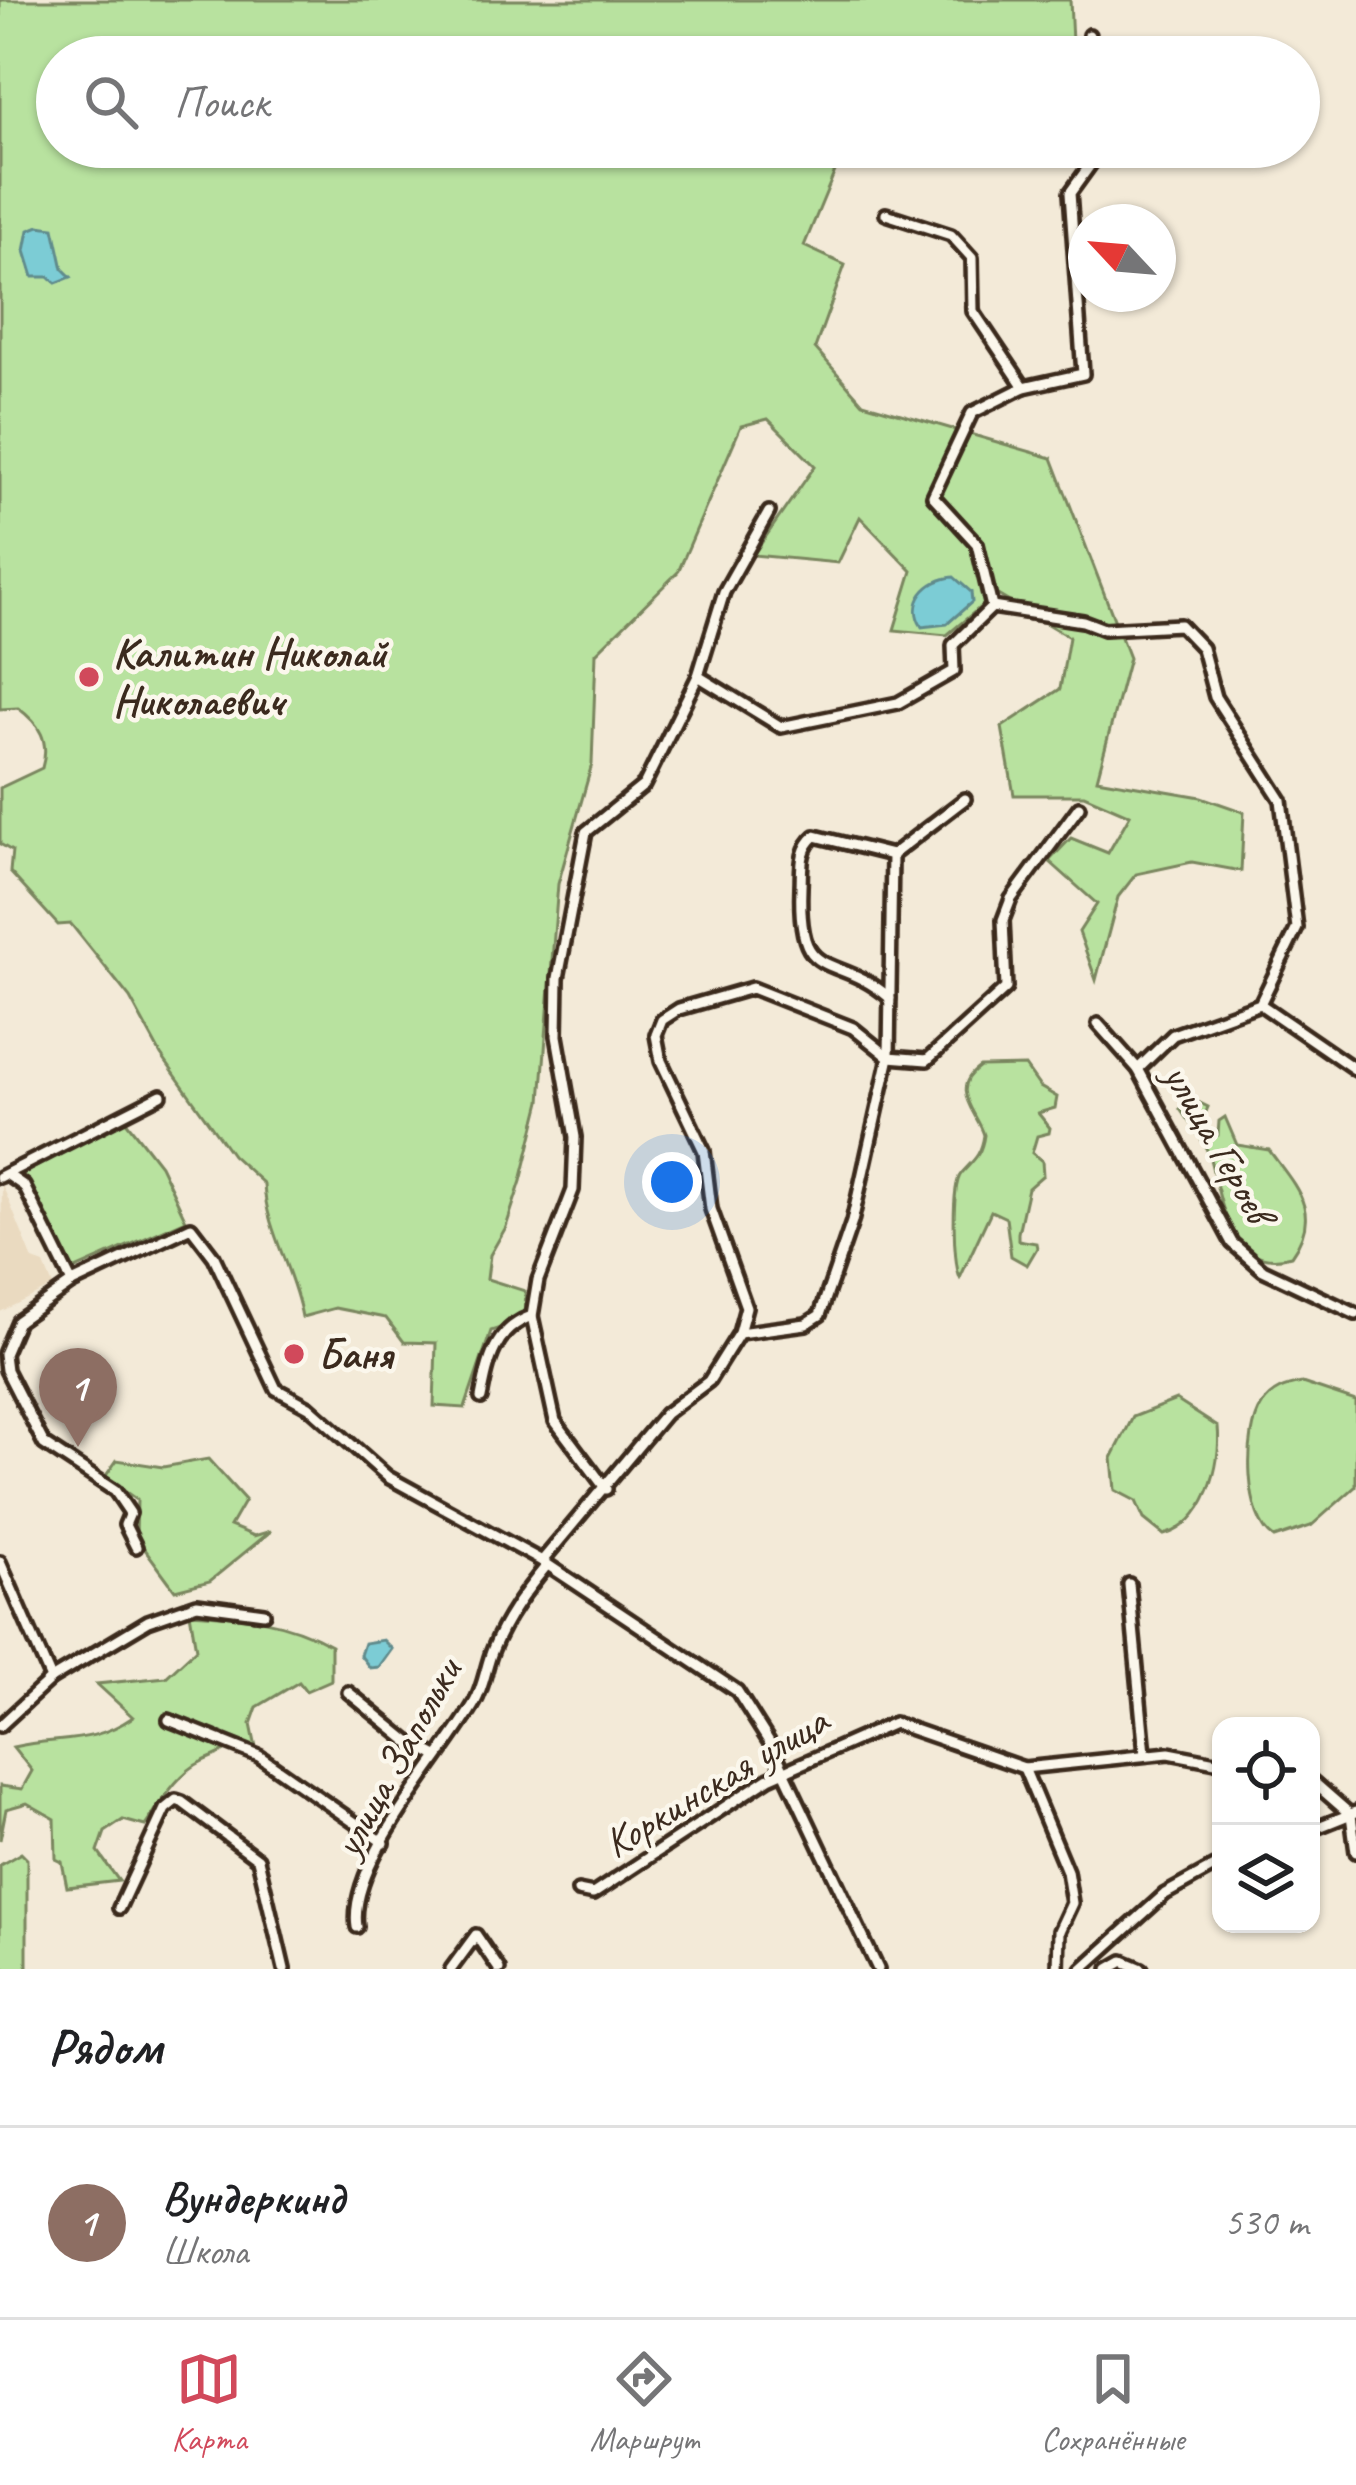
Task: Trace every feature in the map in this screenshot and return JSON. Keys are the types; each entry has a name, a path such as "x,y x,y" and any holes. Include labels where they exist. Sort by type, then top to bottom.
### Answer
{"street":[{"path":"992,608 977,544 933,496 972,413 1024,387 1083,374 1070,193 1088,168"},
{"path":"886,214 951,236 972,258 973,311 1024,387"},
{"path":"606,1489 554,1421 532,1316 538,1280 574,1190 575,1137 557,1036 558,977 586,832 644,785 698,676 724,592 770,512"},
{"path":"698,676 781,727 898,704 954,671 953,645 992,608"},
{"path":"992,608 1083,621 1104,629 1180,625 1202,648 1215,697 1281,800 1297,928 1260,1004 1173,1036 1138,1070"},
{"path":"892,855 965,799"},
{"path":"892,855 890,1057 852,1222 820,1315 806,1324 739,1333 746,1307 712,1209 704,1151 661,1060 656,1035 662,1020 679,1009 752,988 863,1035 890,1057 927,1060 1006,988 1003,920 1011,898 1079,807"},
{"path":"890,998 821,963 802,940 800,924 802,852 815,836 892,855"},
{"path":"1260,1004 1356,1070"},
{"name":"улица Героев","path":"1098,1024 1138,1070 1232,1243 1263,1270 1356,1314"},
{"path":"4,1176 161,1095"},
{"path":"4,1176 24,1186 72,1283"},
{"path":"136,1546 125,1526 130,1514 115,1491 44,1444 6,1370 4,1354 18,1321 72,1283 191,1227 214,1257 276,1389 309,1407 388,1478 544,1563 726,1679 785,1773 878,1969"},
{"path":"481,1398 489,1357 500,1339 515,1322 532,1316"},
{"name":"улица Запольки","path":"357,1927 364,1888 384,1843 435,1755 476,1701 509,1614 544,1563 665,1414 709,1381 739,1333"},
{"path":"0,1562 51,1679"},
{"path":"1129,1584 1145,1754"},
{"path":"0,1726 51,1679 148,1621 197,1604 264,1613"},
{"path":"348,1692 408,1742 435,1755"},
{"path":"169,1720 259,1756 384,1843"},
{"name":"Коркинская улица","path":"578,1891 593,1894 769,1778 894,1723 1024,1768"},
{"path":"1058,1969 1059,1931 1072,1903 1067,1871 1024,1768 1145,1754 1212,1762"},
{"path":"1320,1787 1353,1813 1356,1852"},
{"path":"119,1909 165,1809 182,1802 258,1859 284,1969"},
{"path":"1320,1826 1353,1813"},
{"path":"1082,1969 1165,1894 1212,1868"},
{"path":"451,1969 476,1935 500,1969"},
{"path":"1109,1969 1123,1961 1139,1967"}],"shaded area":[{"path":"2,1184 33,1260 44,1264 53,1286 0,1312"}],"green space":[{"path":"0,0 1070,0 1072,36 36,36 36,168 836,168 804,246 845,265 815,348 863,403 1052,458 1129,658 1097,779 1201,797 1244,812 1241,871 1192,862 1136,874 1118,897 1096,980 1079,932 1097,904 1049,861 1071,838 1108,853 1130,815 1084,795 1014,795 1002,727 1060,689 1069,637 996,594 947,635 894,630 912,571 860,517 838,563 753,555 815,466 768,419 741,426 678,572 596,653 592,764 558,884 541,1101 506,1227 490,1255 487,1279 525,1291 526,1320 491,1331 465,1408 434,1406 436,1343 404,1342 386,1318 335,1308 302,1317 264,1184 232,1155 161,1055 130,998 71,924 58,925 10,872 12,851 0,844 0,788 42,768 45,749 41,734 26,714 18,708 0,709"},
{"path":"1025,1066 1040,1087 1057,1097 1055,1108 1038,1113 1050,1128 1049,1133 1037,1136 1032,1153 1042,1161 1043,1175 1028,1188 1018,1233 1018,1240 1036,1243 1037,1248 1027,1265 1011,1256 1006,1218 991,1211 960,1278 955,1242 958,1181 978,1154 984,1135 967,1101 966,1084 980,1067"},
{"path":"1192,1099 1208,1107 1201,1124 1207,1135 1218,1135 1219,1121 1225,1117 1237,1145 1269,1150 1296,1188 1305,1226 1291,1256 1254,1254 1231,1229 1208,1153 1180,1109"},
{"path":"125,1120 160,1165 186,1220 73,1270 23,1174"},
{"path":"1302,1383 1356,1401 1356,1486 1311,1526 1274,1538 1264,1528 1252,1495 1252,1435 1266,1400"},
{"path":"1176,1400 1218,1427 1219,1442 1214,1475 1201,1506 1179,1529 1164,1535 1144,1519 1136,1501 1115,1490 1112,1458 1133,1417"},
{"path":"208,1459 245,1500 230,1526 254,1536 271,1531 210,1581 175,1590 136,1537 137,1500 105,1477 117,1460 163,1467"},
{"path":"190,1613 262,1620 314,1636 331,1645 331,1680 306,1691 299,1682 257,1707 251,1724 256,1748 235,1742 185,1773 145,1826 123,1820 105,1832 98,1852 119,1881 67,1887 62,1862 56,1859 55,1819 27,1803 6,1809 0,1840 0,1786 22,1789 32,1771 13,1747 89,1736 133,1717 97,1684 166,1677 196,1649"},
{"path":"21,1853 27,1859 27,1969 0,1969 0,1865"}],"water":[{"path":"54,228 63,269 71,277 56,283 49,277 33,277 25,251 29,230"},
{"path":"954,577 971,592 972,602 947,624 922,627 916,609 922,594 935,582"},
{"path":"383,1640 392,1649 379,1667 370,1668 360,1655 364,1643"}],"place":[{"name":"Калитин Николай Николаевич","path":"89,677"},
{"name":"Баня","path":"294,1354"},
{"name":"Вундеркинд","path":"78,1447"}]}
